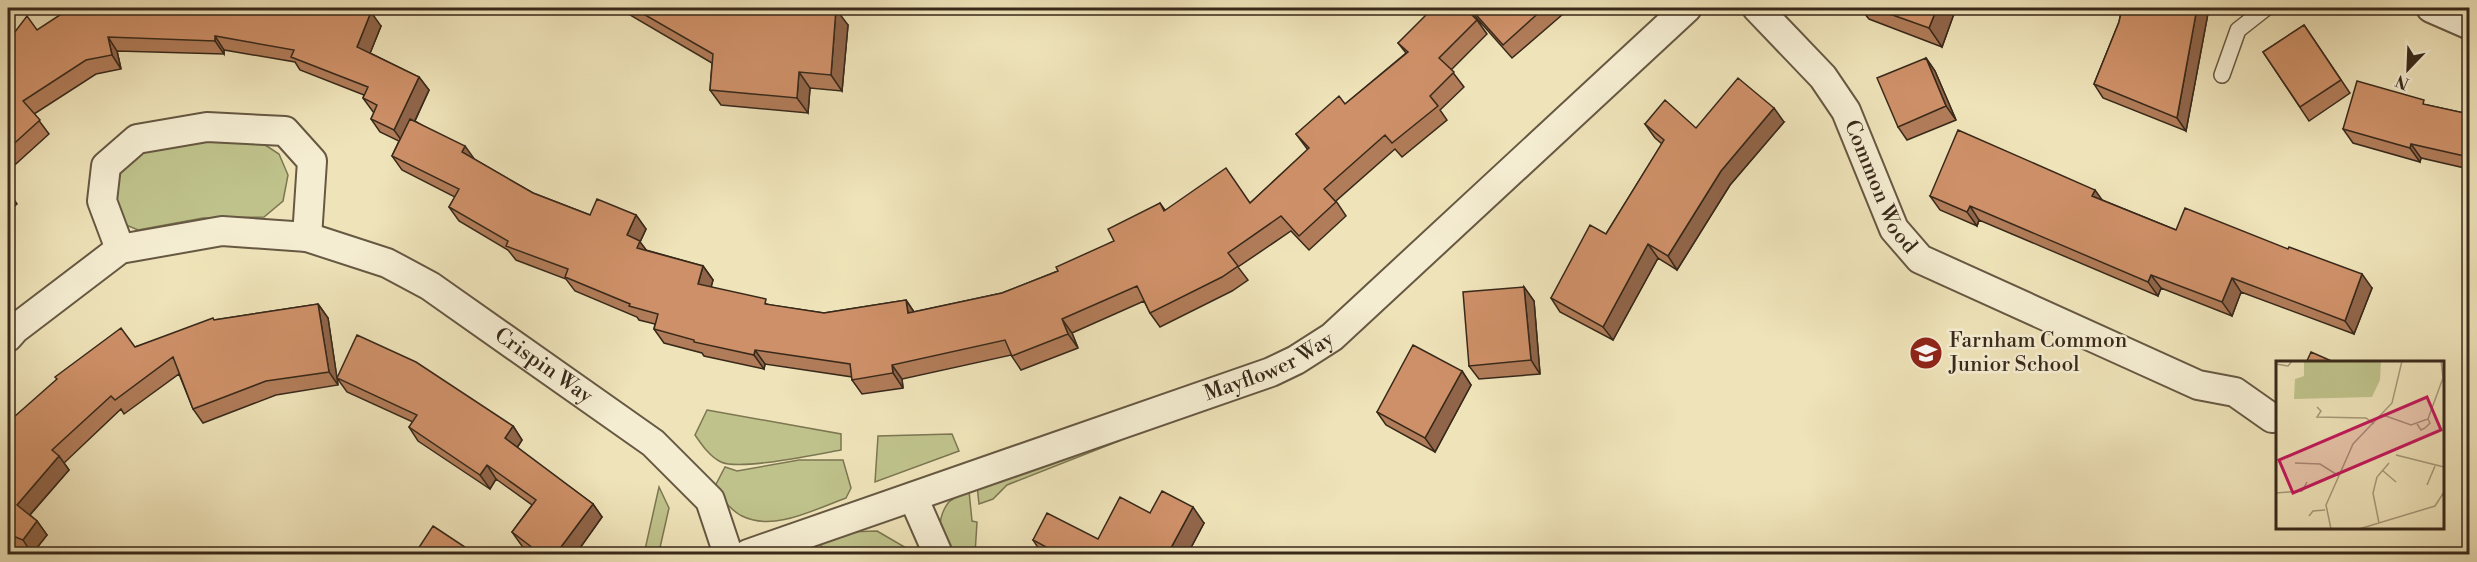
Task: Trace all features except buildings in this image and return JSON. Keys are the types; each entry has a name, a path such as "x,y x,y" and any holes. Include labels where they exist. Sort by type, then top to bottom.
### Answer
{"street":[{"name":"Mayflower Way","path":"748,555 1271,372 1296,360 1332,337 1687,8"},
{"name":"Common Wood","path":"1757,8 1823,77 1846,111 1894,229 1920,259 2198,385 2235,392 2272,418"},
{"path":"2431,8 2469,26"},
{"path":"120,249 102,201 106,166 137,139 207,127 285,131 312,161 307,237"},
{"name":"Crispin Way","path":"8,337 15,329 120,249 222,231 307,237 387,262 430,286 653,443 710,500 728,555"},
{"path":"914,497 938,555"}],"lane":[{"path":"2222,75 2238,30 2266,8"}],"green space":[{"path":"259,141 279,154 288,175 283,201 264,217 203,218 138,230 114,220 111,168 137,151 194,142"},
{"path":"707,410 841,434 841,450 761,463 721,462 703,447 695,435"},
{"path":"952,434 959,451 875,482 878,436"},
{"path":"1112,438 1119,441 1007,485 993,499 979,504 977,485"},
{"path":"799,460 843,460 851,488 846,498 808,513 767,521 754,520 738,514 713,490 725,467 737,471"},
{"path":"659,487 669,508 659,552 644,554"},
{"path":"969,491 972,521 977,522 975,554 945,554 940,535 940,522 944,509 950,501"},
{"path":"877,531 908,549 910,554 825,554 820,543 847,532"}],"place":[{"name":"Farnham Common Junior School","path":"1926,353"}]}
